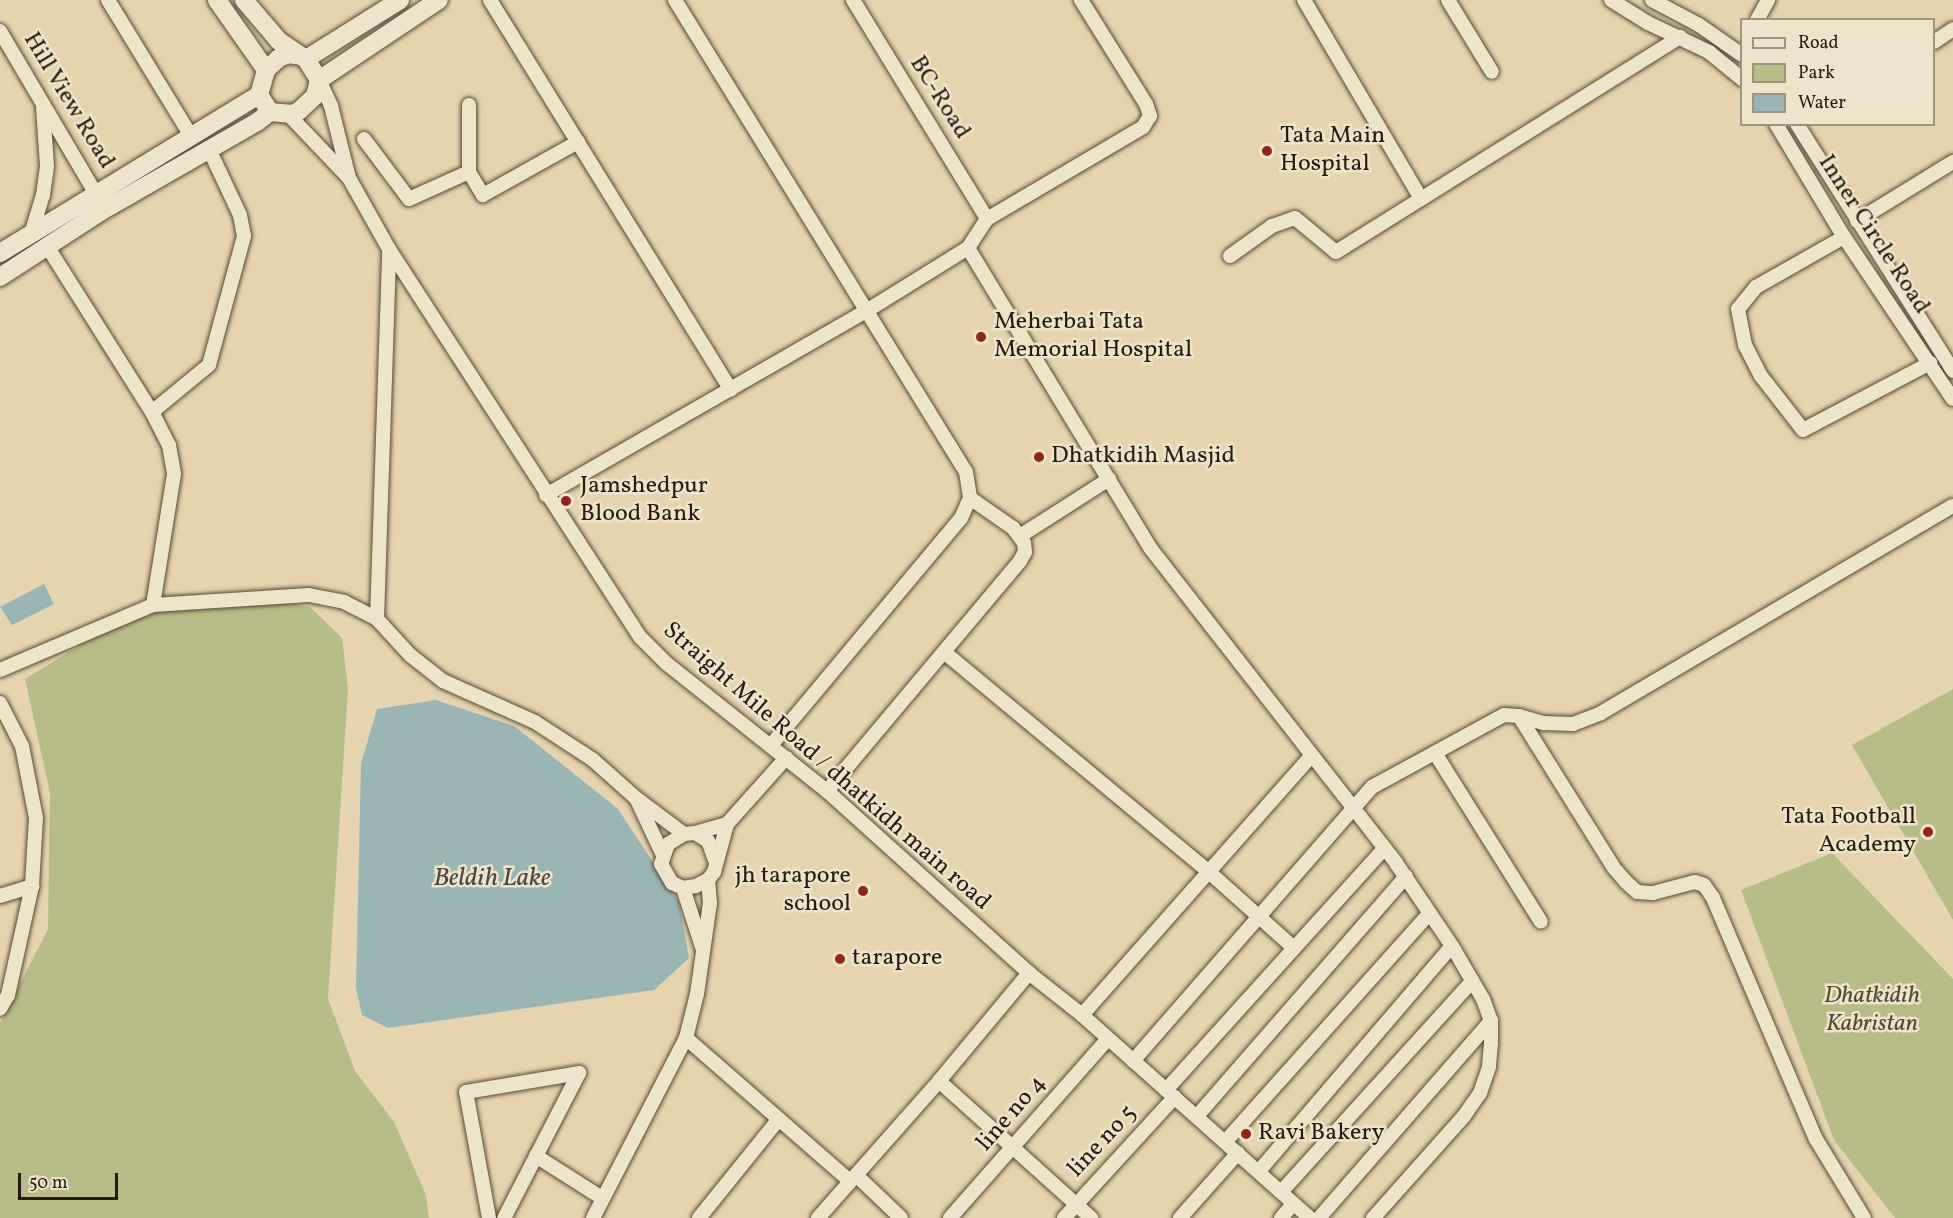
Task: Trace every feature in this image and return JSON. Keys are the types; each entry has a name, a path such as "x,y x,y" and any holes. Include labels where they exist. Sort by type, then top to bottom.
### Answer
{"street":[{"path":"108,0 190,136"},
{"path":"244,0 272,34 310,66 332,106 349,178"},
{"path":"310,66 400,0"},
{"path":"310,66 439,0"},
{"path":"490,0 730,390"},
{"path":"675,0 966,472 970,498 961,518 771,745"},
{"name":"BC-Road","path":"853,0 987,219"},
{"path":"546,495 868,310 968,248 987,219 1143,127 1150,116 1146,104 1081,0"},
{"path":"1304,0 1421,199"},
{"path":"1448,0 1492,72"},
{"path":"1611,0 1648,23 1710,52 1740,77"},
{"path":"1652,0 1699,25 1740,51"},
{"path":"1758,18 1768,0"},
{"path":"220,6 266,70"},
{"path":"1935,41 1953,29"},
{"name":"Hill View Road","path":"0,31 96,194"},
{"path":"1230,256 1272,226 1295,218 1336,252 1680,37"},
{"path":"0,253 259,95 266,70 279,58 289,54 310,66"},
{"path":"0,276 209,148 257,122 279,113 299,111 312,101 310,66"},
{"path":"259,95 349,178"},
{"path":"31,234 43,195 47,166 43,103"},
{"path":"469,105 469,172 483,195 578,142"},
{"name":"Inner Circle Road","path":"1777,126 1844,237 1953,399"},
{"name":"Inner Circle Road","path":"1801,126 1857,221 1953,371"},
{"path":"364,139 409,199 469,172"},
{"path":"152,412 209,365 244,236 240,215 209,148"},
{"path":"1857,221 1953,162"},
{"name":"Straight Mile Road / dhatkidh main road","path":"349,178 389,249 546,495 641,638 666,663 827,791 1029,973 1082,1015 1107,1040 1197,1116 1310,1218"},
{"path":"1844,237 1756,287 1738,309 1745,345 1761,376 1803,430 1930,363"},
{"path":"47,246 152,412 169,445 174,474 153,605"},
{"path":"968,248 1151,549 1406,876 1452,946 1483,999 1491,1021 1489,1066 1480,1092 1464,1116 1373,1218"},
{"path":"377,619 389,249"},
{"path":"1020,536 1108,479"},
{"path":"827,791 1020,561 1025,552 1020,536 970,498"},
{"path":"1133,1061 1372,787 1504,715 1519,716 1544,723 1573,724 1601,713 1953,506"},
{"path":"0,670 153,605 309,595 344,602 377,619 410,655 443,681 535,722 592,759 636,798 690,834 708,841 715,861"},
{"path":"944,652 1209,872 1294,948"},
{"path":"0,702 22,746 36,818 32,886 8,995 0,1009"},
{"path":"1519,716 1614,868 1626,882 1637,892 1653,892 1695,882 1704,885 1713,898 1816,1139 1864,1218"},
{"path":"1435,753 1541,922"},
{"path":"1082,1015 1311,755"},
{"path":"727,824 690,834 668,844 661,864 672,883 683,888 696,886 708,880 714,872 715,861 727,824 786,758"},
{"path":"636,798 663,855"},
{"name":"line no 5","path":"1064,1218 1294,948 1385,848"},
{"path":"1197,1116 1406,876"},
{"path":"593,1218 646,1120 686,1038 698,994 711,903 708,880"},
{"path":"0,896 32,886"},
{"path":"683,888 703,949"},
{"path":"1225,1142 1430,913"},
{"path":"1259,1171 1452,946"},
{"path":"819,1218 939,1081 1029,973"},
{"path":"1281,1192 1472,981"},
{"path":"1319,1218 1491,1021"},
{"path":"686,1038 779,1119 901,1218"},
{"name":"line no 4","path":"950,1218 1107,1040"},
{"path":"489,1218 466,1092 579,1073 504,1218"},
{"path":"939,1081 1091,1218"},
{"path":"699,1218 779,1119"},
{"path":"1180,1218 1238,1153"},
{"path":"536,1156 602,1198"},
{"path":"1281,1218 1293,1204"}],"green space":[{"path":"263,599 310,607 342,638 348,689 328,999 355,1071 394,1122 426,1195 429,1218 0,1218 0,1023 48,929 50,793 25,679 141,608"},
{"name":"Tata Football Academy","path":"1953,689 1953,920 1852,745"},
{"name":"Dhatkidih Kabristan","path":"1832,853 1953,979 1953,1218 1895,1218 1834,1140 1741,890"}],"water":[{"path":"44,584 54,604 12,625 0,607"},
{"name":"Beldih Lake","path":"436,700 514,726 618,809 679,902 689,958 654,990 388,1028 362,1015 356,987 361,764 377,709"}],"place":[{"name":"Tata Main Hospital","path":"1267,151"},
{"name":"Meherbai Tata Memorial Hospital","path":"981,337"},
{"name":"Dhatkidih Masjid","path":"1039,457"},
{"name":"Jamshedpur Blood Bank","path":"566,501"},
{"name":"Tata Football Academy","path":"1928,832"},
{"name":"jh tarapore school","path":"863,891"},
{"name":"tarapore","path":"840,959"},
{"name":"Ravi Bakery","path":"1246,1134"}]}
